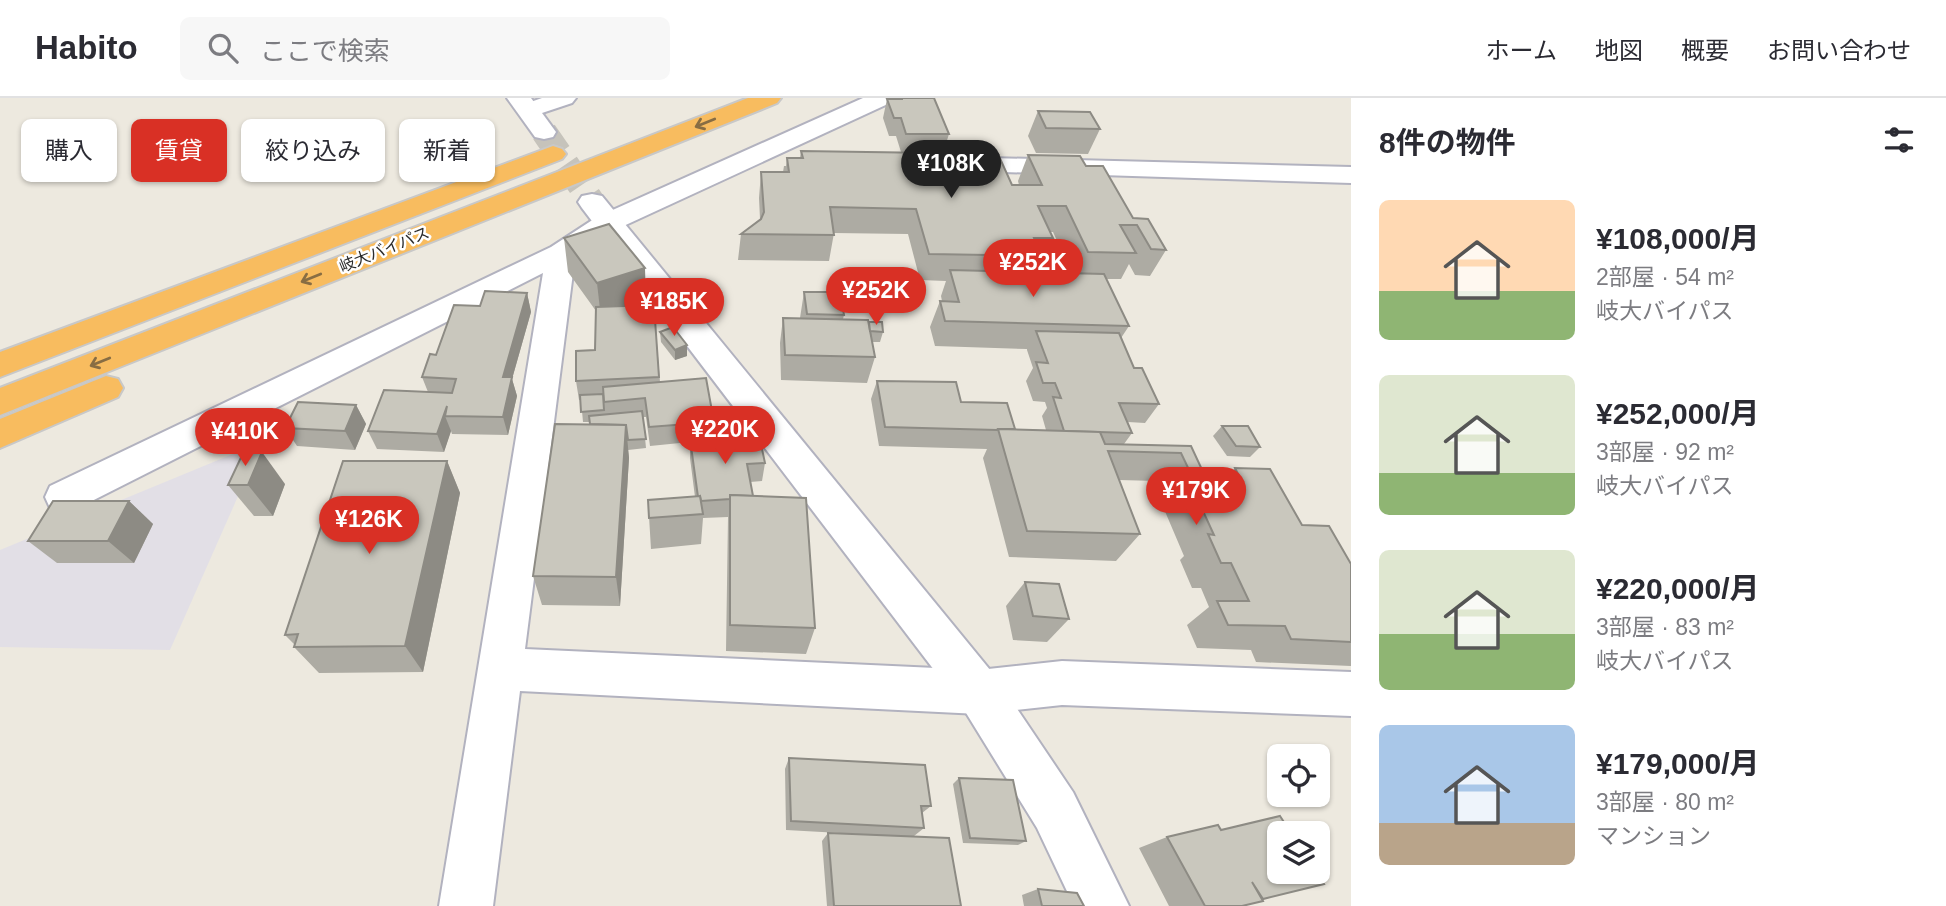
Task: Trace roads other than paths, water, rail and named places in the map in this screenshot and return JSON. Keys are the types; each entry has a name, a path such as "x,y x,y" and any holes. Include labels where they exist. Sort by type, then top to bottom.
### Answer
{"highway":[{"path":"638,122 699,98"},
{"path":"0,434 42,400 577,187 631,153 769,98"},
{"path":"11,351 471,174 500,174 575,146"},
{"path":"0,402 42,400"}],"street":[{"path":"544,132 525,104 564,98"},
{"path":"64,497 561,253 600,213 747,160 882,98"},
{"path":"747,160 802,161"},
{"path":"926,164 1351,175"},
{"path":"600,213 979,692 1055,810 1102,906"},
{"path":"466,906 561,253"},
{"path":"500,669 979,692 1062,683 1351,694"}],"tunnel":[{"path":"544,132 592,202"}]}
